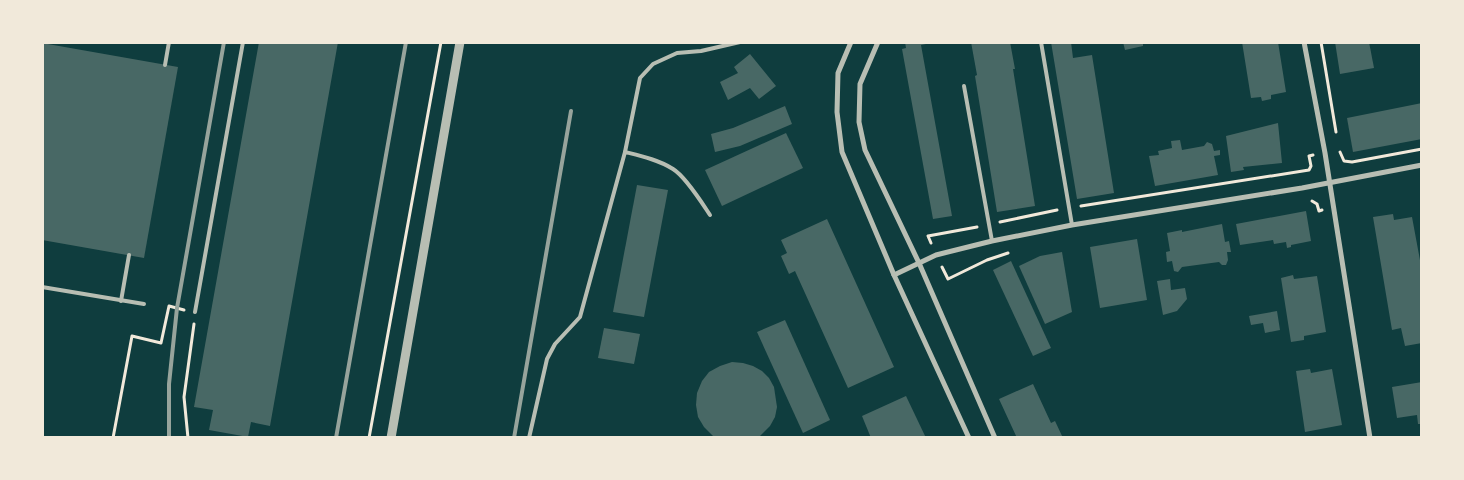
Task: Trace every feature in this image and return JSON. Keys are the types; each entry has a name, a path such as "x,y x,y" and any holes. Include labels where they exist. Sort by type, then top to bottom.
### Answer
{"street":[{"path":"391,438 460,42"},
{"path":"851,42 838,73 837,112 842,152 894,275 969,438"},
{"path":"878,42 860,84 859,122 865,150 996,438"},
{"path":"1304,42 1329,182 1370,438"},
{"path":"894,275 936,255 992,241 1072,225 1422,165"}],"lane":[{"path":"165,65 169,42"},
{"path":"195,312 243,42"},
{"path":"530,438 546,359 555,344 580,317 625,152 640,78 653,64 677,54 701,51 740,42"},
{"path":"1041,42 1072,225"},
{"path":"964,86 992,241"},
{"path":"625,152 652,159 675,170 697,195 710,215"},
{"path":"121,301 129,255"},
{"path":"42,286 144,304"}],"path":[{"path":"369,438 441,42"},
{"path":"1321,42 1338,140"},
{"path":"1011,252 987,260 948,279 928,236 1068,208 1308,170 1311,166 1309,156 1340,150 1341,158 1344,161 1352,162 1422,149"},
{"path":"1305,202 1314,200 1319,211 1333,208"},
{"path":"113,438 132,336 160,343 169,306 195,312 184,397 188,438"}],"building":[{"path":"259,42 338,42 270,426 251,422 248,437 209,430 213,410 194,407"},
{"path":"905,42 925,42 926,44 921,45 952,216 933,219 902,49 906,48"},
{"path":"971,42 1010,42 1035,206 997,212"},
{"path":"1051,42 1071,42 1073,58 1092,55 1114,193 1077,199"},
{"path":"1123,42 1143,42 1143,46 1125,50"},
{"path":"1242,42 1278,42 1286,92 1271,95 1271,99 1262,101 1261,97 1251,98"},
{"path":"1335,42 1369,42 1374,68 1340,74"},
{"path":"42,43 178,67 144,258 42,240"},
{"path":"750,54 776,86 759,99 750,88 728,100 720,82 738,73 734,67"},
{"path":"1422,103 1422,139 1353,152 1347,118"},
{"path":"785,106 792,124 740,146 715,152 711,134 733,128"},
{"path":"1278,123 1282,163 1243,167 1244,170 1231,172 1226,136"},
{"path":"786,133 803,168 722,206 705,170"},
{"path":"1180,140 1182,150 1204,146 1207,142 1212,144 1214,151 1220,150 1220,155 1214,156 1218,175 1155,186 1149,156 1159,155 1158,151 1172,148 1171,141"},
{"path":"637,185 668,190 644,317 613,312"},
{"path":"1306,211 1311,241 1291,245 1291,247 1287,248 1286,242 1274,244 1273,240 1240,245 1236,224"},
{"path":"1393,214 1394,220 1412,217 1422,271 1422,343 1405,346 1401,328 1392,330 1373,217"},
{"path":"827,219 894,367 848,388 795,271 789,274 781,256 787,253 781,240"},
{"path":"1222,224 1225,242 1229,241 1231,252 1227,252 1228,260 1226,265 1222,265 1219,262 1182,267 1178,272 1174,271 1172,261 1167,262 1166,252 1170,251 1167,233"},
{"path":"1137,239 1147,300 1100,308 1090,247"},
{"path":"1062,252 1072,312 1045,324 1019,266 1040,256"},
{"path":"1011,261 1051,348 1033,356 993,270"},
{"path":"1293,275 1294,279 1317,276 1326,332 1304,336 1304,340 1291,342 1281,278"},
{"path":"1170,279 1171,290 1185,288 1187,299 1177,311 1163,315 1157,281"},
{"path":"1277,311 1280,330 1265,333 1263,323 1251,325 1249,316"},
{"path":"785,320 830,420 803,433 757,332"},
{"path":"604,328 640,334 634,364 598,358"},
{"path":"732,362 753,366 762,371 774,387 777,407 775,417 770,426 758,438 715,438 704,427 698,417 697,393 702,381 709,372"},
{"path":"1310,369 1311,373 1332,369 1342,425 1305,432 1296,371"},
{"path":"1422,382 1422,424 1418,424 1417,415 1397,418 1392,387"},
{"path":"1033,384 1051,423 1055,421 1063,438 1017,438 999,399"},
{"path":"906,396 926,438 871,438 862,416"}],"railway":[{"path":"169,438 169,384 177,308 224,42"},
{"path":"336,438 406,42"},
{"path":"514,438 571,111"}]}
